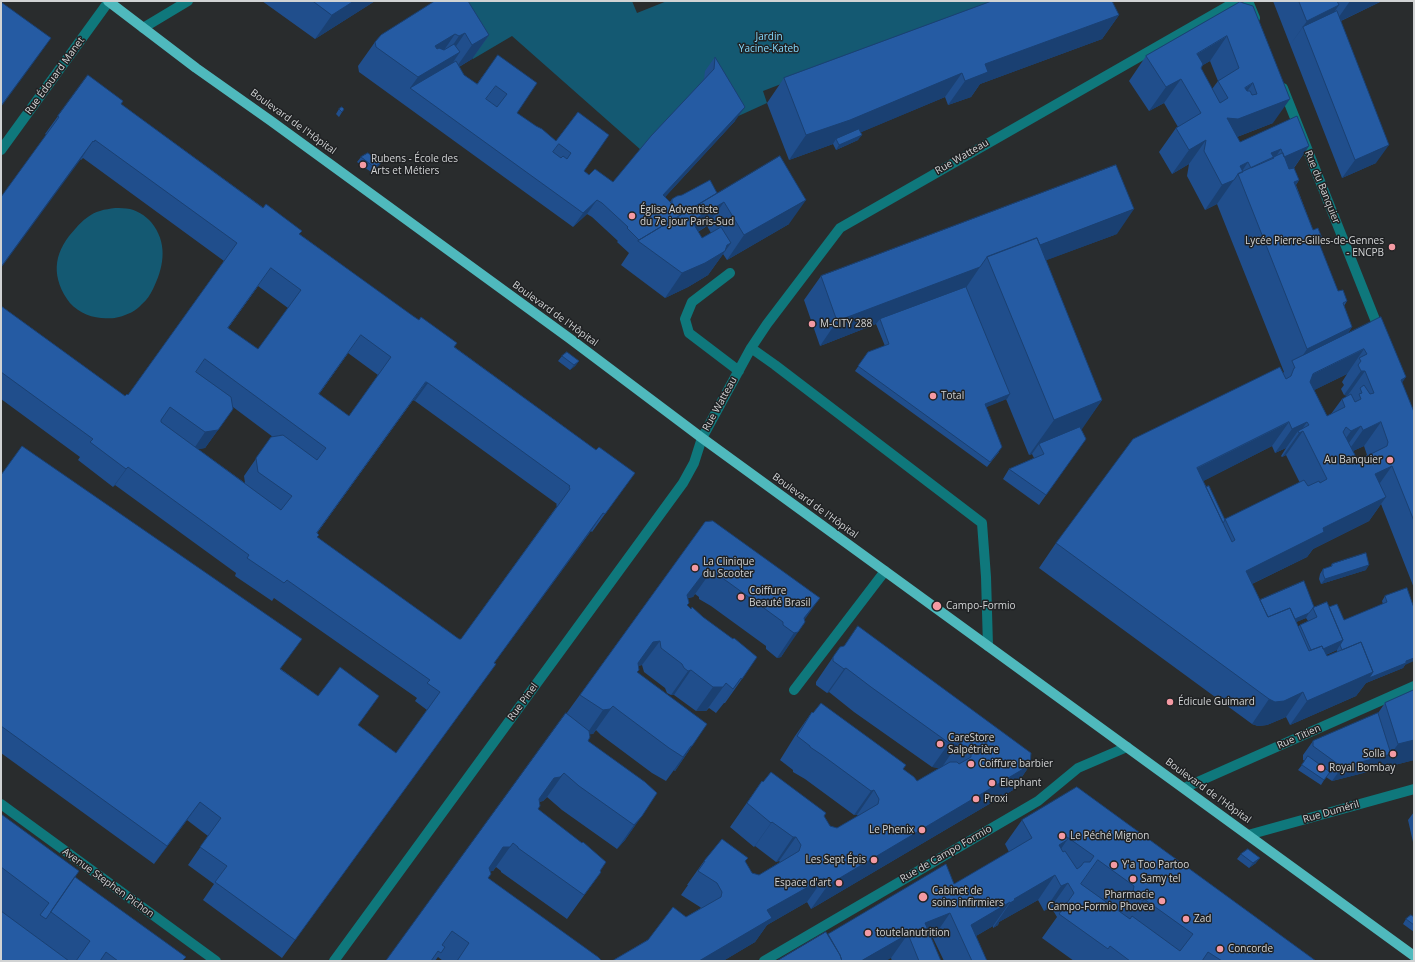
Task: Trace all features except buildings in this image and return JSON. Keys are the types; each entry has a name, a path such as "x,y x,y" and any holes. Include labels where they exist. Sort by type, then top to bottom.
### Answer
{"main road":[{"name":"Boulevard de l'Hôpital","path":"108,1 196,68 569,338 702,438 1414,956"}],"street":[{"name":"Rue Édouard Manet","path":"1,150 108,1"},
{"path":"143,28 188,1"},
{"name":"Rue Watteau","path":"702,438 751,348 767,324 840,228 1237,1"},
{"path":"1248,1 1258,25"},
{"name":"Rue du Banquier","path":"1278,75 1384,343"},
{"name":"Rue Watteau","path":"730,274 692,302 685,319 689,333 739,371"},
{"path":"751,348 982,523 986,577 988,646"},
{"name":"Rue Pinel","path":"334,961 683,483 694,463 702,438"},
{"path":"794,690 885,571"},
{"name":"Rue Titien","path":"1184,788 1414,686"},
{"name":"Rue de Campo Formio","path":"764,961 1038,801 1078,768 1127,746"},
{"name":"Rue Duméril","path":"1248,835 1414,789"},
{"name":"Avenue Stephen Pichon","path":"1,804 216,961"}],"green space":[{"name":"Jardin Yacine-Kateb","path":"436,1 632,1 637,13 667,1 997,1 763,91 767,103 734,118 704,83 641,150 512,36 473,59"},
{"path":"115,208 137,211 152,223 161,241 161,266 151,293 137,309 117,318 101,318 77,310 70,303 58,280 57,262 63,245 81,223 90,215"}],"place":[{"name":"Rubens - École des Arts et Métiers","path":"363,165"},
{"name":"Église Adventiste du 7e jour Paris-Sud","path":"632,216"},
{"name":"Lycée Pierre-Gilles-de-Gennes - ENCPB","path":"1392,247"},
{"name":"M-CITY 288","path":"812,324"},
{"name":"Total","path":"933,396"},
{"name":"Au Banquier","path":"1390,460"},
{"name":"La Clinique du Scooter","path":"695,568"},
{"name":"Coiffure Beauté Brasil","path":"741,597"},
{"name":"Campo-Formio","path":"937,606"},
{"name":"Édicule Guimard","path":"1170,702"},
{"name":"CareStore Salpétrière","path":"940,744"},
{"name":"Solla","path":"1393,754"},
{"name":"Coiffure barbier","path":"971,764"},
{"name":"Royal Bombay","path":"1321,768"},
{"name":"Elephant","path":"992,783"},
{"name":"Proxi","path":"976,799"},
{"name":"Le Phenix","path":"922,830"},
{"name":"Le Péché Mignon","path":"1062,836"},
{"name":"Les Sept Épis","path":"874,860"},
{"name":"Y'a Too Partoo","path":"1114,865"},
{"name":"Samy tel","path":"1133,879"},
{"name":"Espace d'art","path":"839,883"},
{"name":"Cabinet de soins infirmiers","path":"923,897"},
{"name":"Pharmacie Campo-Formio Phovea","path":"1162,901"},
{"name":"Zad","path":"1186,919"},
{"name":"toutelanutrition","path":"868,933"},
{"name":"Concorde","path":"1220,949"}]}
